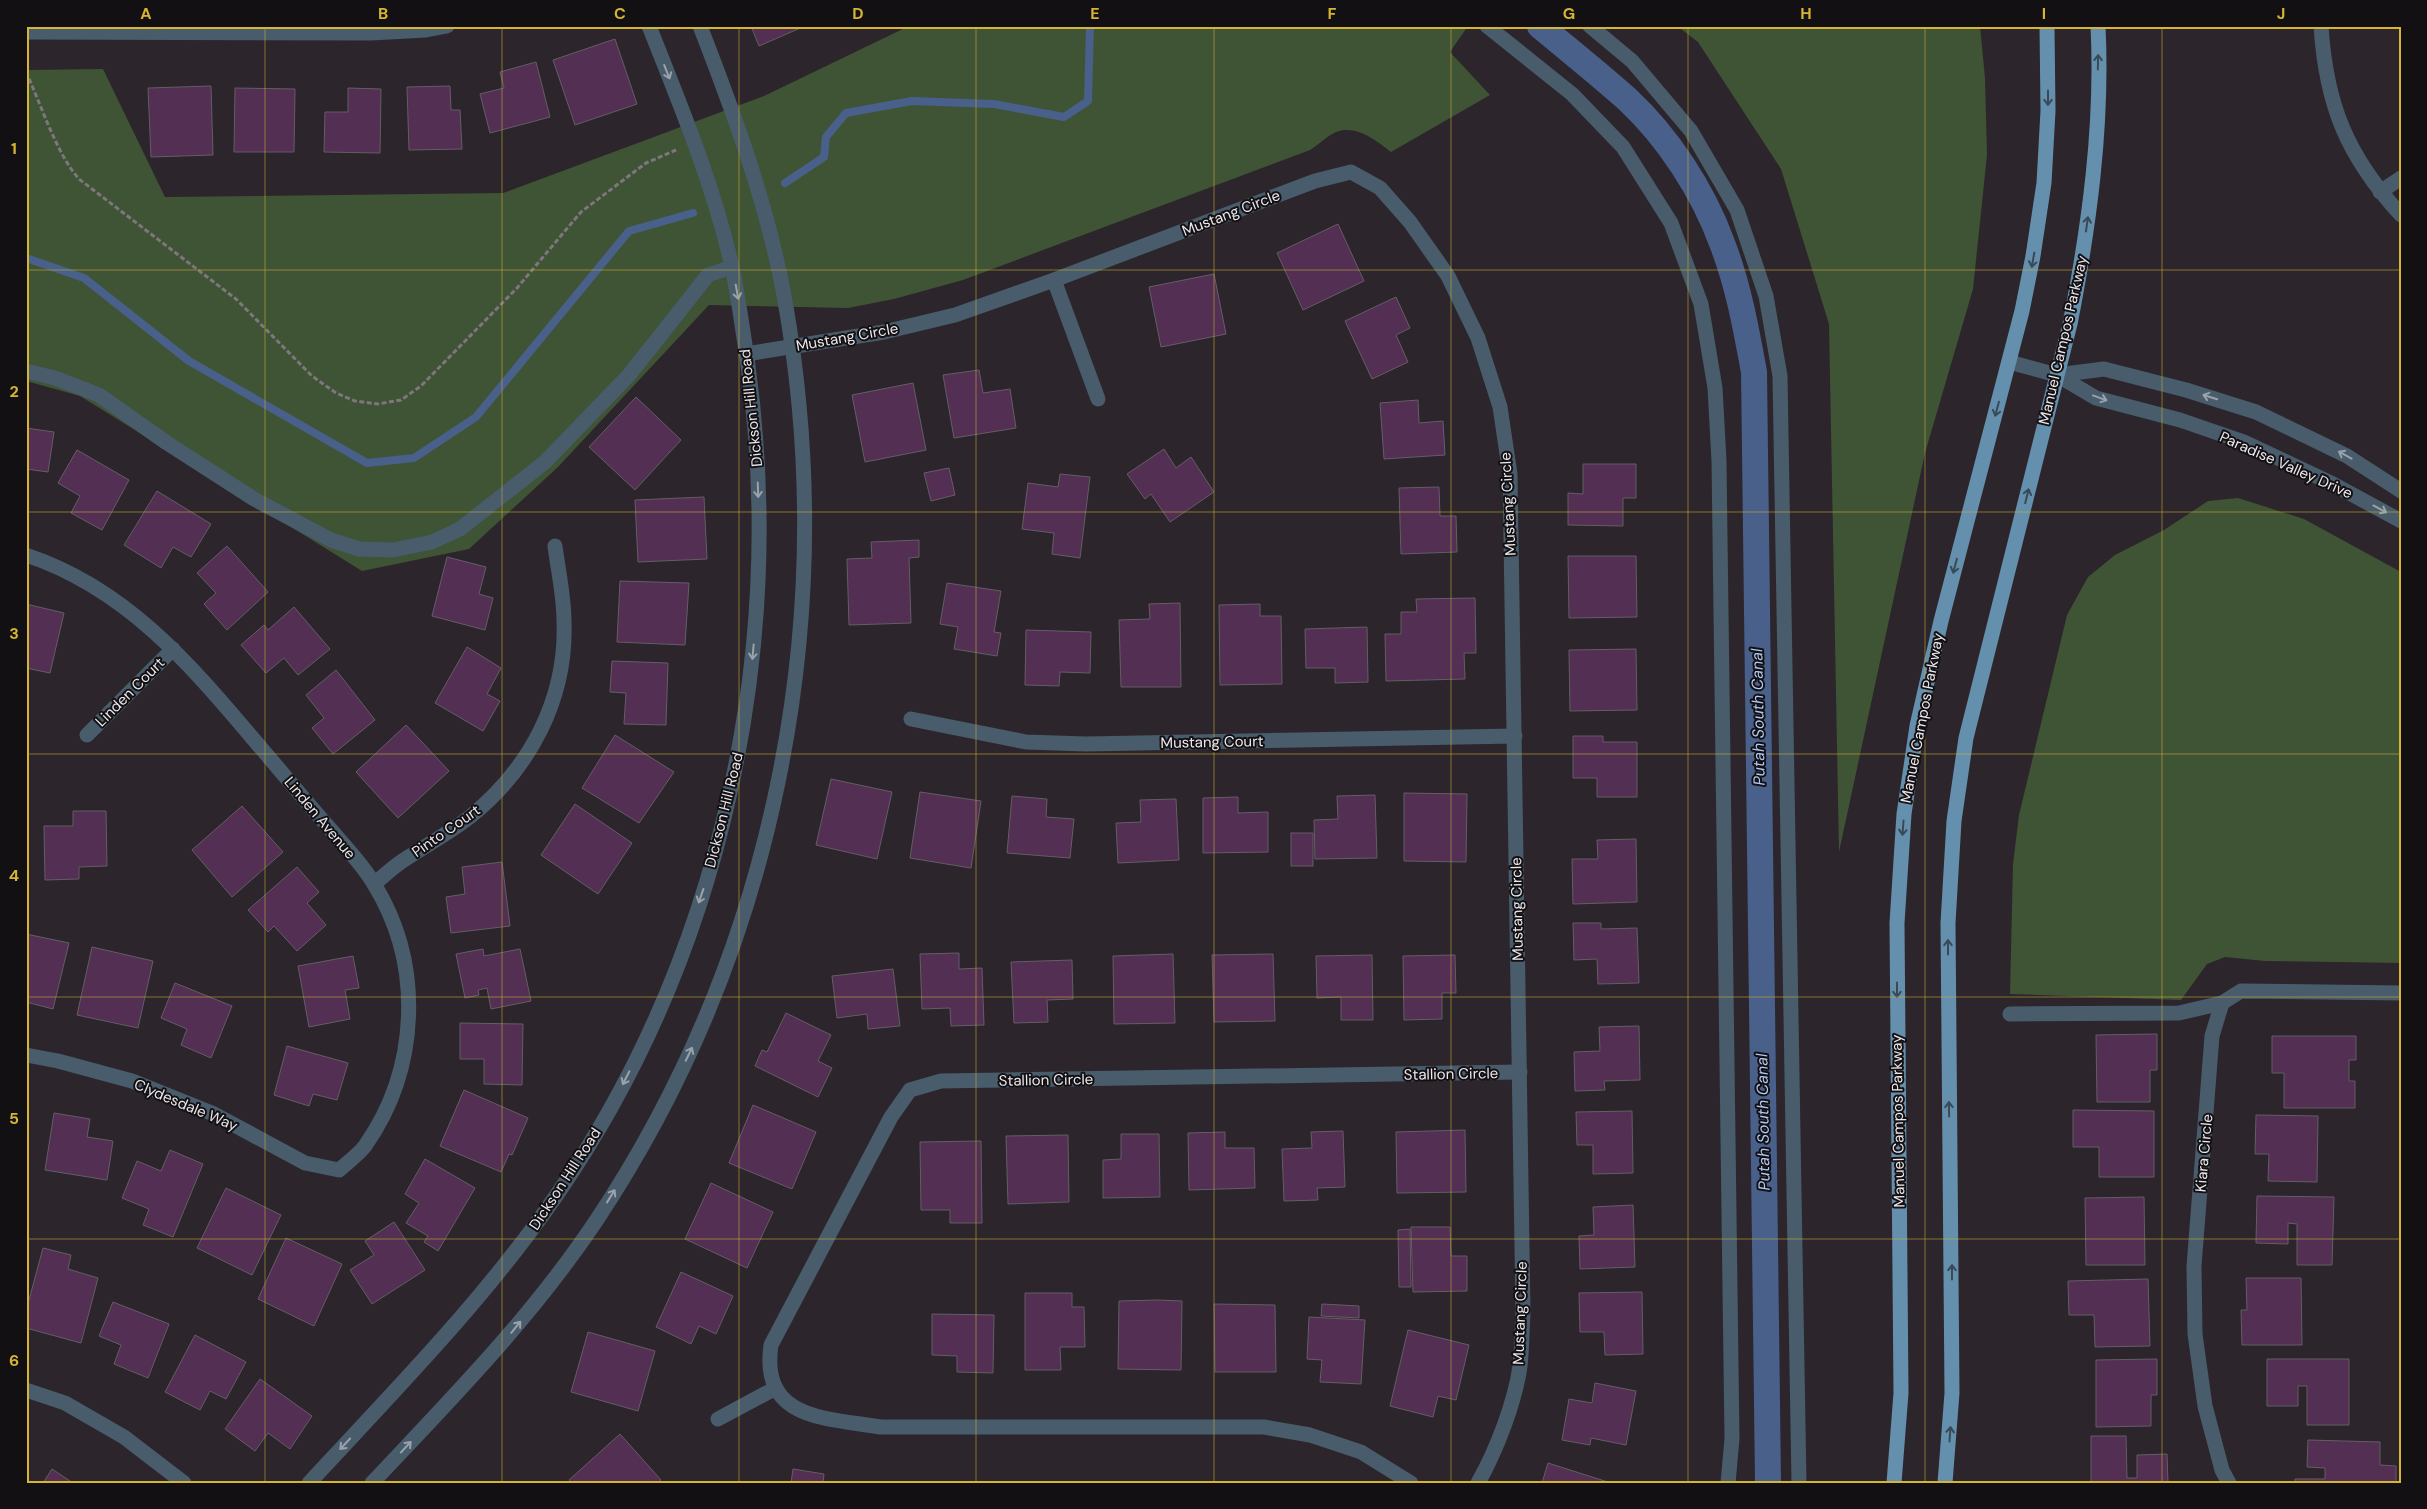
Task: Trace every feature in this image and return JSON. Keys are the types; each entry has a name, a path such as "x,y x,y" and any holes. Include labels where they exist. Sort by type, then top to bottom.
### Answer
{"main road":[{"name":"Manuel Campos Parkway","path":"1894,1483 1901,1393 1896,923 1904,814 1917,726 1941,621 2022,311 2034,256 2044,183 2048,111 2048,26"},
{"name":"Manuel Campos Parkway","path":"1945,1483 1952,1393 1948,923 1954,821 1966,738 2057,375 2081,268 2092,190 2097,115 2098,26"}],"street":[{"path":"26,32 371,33 447,26"},
{"name":"Dickson Hill Road","path":"309,1483 475,1302 514,1254 558,1193 624,1082 651,1026 684,946 725,815 742,736 758,600 759,530 753,402 732,267 718,210 695,142 649,26"},
{"path":"372,1483 511,1334 550,1285 596,1221 666,1102 693,1046 729,958 752,891 769,830 786,743 796,677 804,601 804,459 785,302 760,199 735,116 700,26"},
{"path":"1487,26 1572,94 1624,147 1671,223 1701,304 1715,388 1719,461 1728,1089 1732,1439 1728,1483"},
{"path":"1590,26 1632,61 1691,131 1737,210 1766,296 1780,376 1799,1483"},
{"path":"2321,26 2323,52 2332,99 2349,145 2380,192 2401,215"},
{"name":"Mustang Circle","path":"746,354 884,332 955,315 1054,280 1314,181 1351,172 1380,188 1410,222 1448,276 1478,338 1500,407 1510,474 1523,1312 1520,1368 1507,1416 1486,1470 1478,1483"},
{"path":"2380,192 2401,178"},
{"path":"26,371 55,378 99,395 167,443 254,499 331,540 358,549 393,550 432,542 460,529 545,462 629,375 708,275 732,267"},
{"path":"1054,280 1098,399"},
{"name":"Paradise Valley Drive","path":"2009,362 2057,375 2096,398 2180,420 2244,442 2333,484 2401,520"},
{"name":"Paradise Valley Drive","path":"2057,375 2104,369 2186,390 2256,412 2347,456 2401,491"},
{"name":"Pinto Court","path":"374,884 405,859 470,817 500,789 526,757 547,719 560,667 564,622 555,546"},
{"name":"Linden Avenue","path":"26,555 43,560 89,582 132,611 173,649 212,690 374,884 391,916 402,950 408,978 410,1012 407,1046 398,1079 384,1115 364,1148 339,1170"},
{"name":"Linden Court","path":"87,735 173,649"},
{"name":"Mustang Court","path":"911,719 1026,742 1086,744 1515,736"},
{"path":"2010,1014 2179,1013 2222,1002 2241,991 2401,993"},
{"name":"Kiara Circle","path":"2222,1002 2212,1036 2194,1276 2195,1334 2206,1406 2222,1470 2229,1483"},
{"name":"Clydesdale Way","path":"26,1055 58,1061 132,1081 214,1114 305,1163 339,1170"},
{"name":"Stallion Circle","path":"774,1389 768,1366 771,1345 866,1162 891,1117 910,1090 941,1082 1520,1072"},
{"path":"718,1419 774,1389 790,1406 818,1417 881,1427 1264,1427 1310,1435 1361,1452 1411,1483"},
{"path":"26,1390 65,1403 124,1437 184,1483"}],"path":[{"path":"26,72 70,169 79,179 236,299 312,376 336,393 349,398 378,404 401,400 421,386 517,288 581,212 646,164 695,142"}],"green space":[{"path":"909,26 1468,26 1450,52 1490,95 1391,152 1373,139 1358,132 1344,130 1336,132 1310,150 963,280 894,299 848,308 709,305 558,467 469,549 362,571 80,396 26,381 26,70 103,69 165,197 503,193 764,96"},
{"path":"1677,26 1980,26 1985,78 1987,155 1973,289 1925,453 1839,852 1829,324 1781,169 1698,42"},
{"path":"2238,498 2304,519 2401,572 2401,963 2265,961 2225,957 2207,964 2181,1000 2010,994 2013,864 2019,815 2067,615 2088,577 2115,555 2164,530 2208,501"}],"building":[{"path":"751,26 805,26 759,46"},
{"path":"615,39 637,104 575,125 553,60"},
{"path":"536,62 550,117 490,133 480,94 504,88 500,72"},
{"path":"211,86 213,155 151,157 148,88"},
{"path":"450,86 451,110 460,110 462,149 409,150 407,87"},
{"path":"235,88 295,89 294,152 234,152"},
{"path":"348,88 381,89 380,153 324,152 325,112 348,112"},
{"path":"1338,224 1364,281 1303,310 1277,253"},
{"path":"1214,274 1226,334 1161,347 1149,287"},
{"path":"1396,297 1410,328 1396,335 1408,362 1372,379 1345,321"},
{"path":"979,370 983,393 1010,389 1016,428 954,438 943,375"},
{"path":"913,383 926,450 865,462 852,395"},
{"path":"636,397 681,440 635,490 589,447"},
{"path":"1418,400 1419,423 1443,421 1445,455 1384,459 1380,403"},
{"path":"26,428 54,432 48,472 26,469"},
{"path":"1164,449 1176,468 1191,457 1214,492 1170,522 1151,494 1145,499 1127,474"},
{"path":"77,450 129,480 102,530 71,513 80,496 58,483"},
{"path":"1583,464 1636,464 1636,498 1623,498 1623,526 1568,525 1568,493 1583,494"},
{"path":"949,468 955,495 931,501 924,473"},
{"path":"1060,474 1090,477 1080,558 1052,554 1054,533 1022,529 1028,483 1058,487"},
{"path":"1439,487 1440,516 1456,516 1457,552 1401,554 1399,488"},
{"path":"157,491 211,524 191,557 173,547 161,568 124,545"},
{"path":"704,497 707,559 638,562 635,500"},
{"path":"919,540 919,557 909,558 911,623 849,625 847,559 872,558 871,542"},
{"path":"227,546 268,592 227,630 204,604 216,593 197,573"},
{"path":"1568,556 1636,556 1637,617 1569,618"},
{"path":"447,557 486,567 479,594 493,598 485,630 432,616"},
{"path":"620,581 689,583 685,645 617,642"},
{"path":"947,583 1001,591 994,632 1001,633 997,656 954,649 958,627 940,624"},
{"path":"1475,598 1476,653 1464,653 1465,679 1386,681 1385,634 1401,634 1401,612 1417,612 1416,599"},
{"path":"1180,603 1181,687 1121,687 1119,620 1150,619 1149,604"},
{"path":"26,604 64,613 50,673 26,668"},
{"path":"1260,604 1260,616 1281,616 1282,684 1220,685 1219,605"},
{"path":"294,607 330,649 298,675 284,658 266,673 241,645 264,625 268,630"},
{"path":"1367,627 1368,682 1335,683 1335,668 1306,668 1305,629"},
{"path":"1026,630 1091,632 1090,673 1060,672 1059,686 1025,685"},
{"path":"467,647 501,668 487,694 500,701 483,731 435,703"},
{"path":"1636,649 1637,710 1570,711 1569,650"},
{"path":"612,661 668,663 666,725 624,724 626,693 610,692"},
{"path":"336,670 375,720 333,754 312,728 324,718 306,695"},
{"path":"406,725 449,771 398,818 356,772"},
{"path":"615,735 674,772 639,823 582,788"},
{"path":"1573,736 1603,736 1603,742 1637,742 1637,797 1597,797 1597,778 1573,778"},
{"path":"831,779 892,792 877,859 816,845"},
{"path":"920,792 981,801 971,868 910,858"},
{"path":"1404,793 1467,794 1466,862 1404,861"},
{"path":"1375,795 1377,858 1315,859 1314,820 1338,819 1337,796"},
{"path":"1012,796 1047,799 1046,817 1074,819 1070,858 1007,853"},
{"path":"1238,797 1238,813 1268,812 1268,852 1203,853 1203,798"},
{"path":"1176,799 1179,860 1118,863 1116,823 1141,822 1140,800"},
{"path":"575,804 632,843 598,894 541,855"},
{"path":"242,806 283,852 232,897 192,850"},
{"path":"73,811 106,811 107,866 79,867 79,879 45,880 44,826 73,826"},
{"path":"1291,833 1313,833 1313,866 1291,866"},
{"path":"1636,839 1637,902 1573,904 1572,859 1598,859 1597,840"},
{"path":"502,862 510,926 451,933 446,897 465,894 462,867"},
{"path":"297,867 319,892 307,903 326,925 297,951 274,926 268,932 248,910"},
{"path":"1573,923 1601,923 1601,929 1637,928 1639,983 1598,984 1597,959 1574,960"},
{"path":"26,934 69,943 53,1009 26,1002"},
{"path":"92,947 153,961 138,1028 77,1015"},
{"path":"483,949 484,956 520,949 531,1001 491,1009 487,988 478,990 479,995 465,998 456,954"},
{"path":"959,953 959,969 982,968 984,1025 951,1026 950,1008 922,1009 920,954"},
{"path":"1173,954 1175,1023 1114,1024 1113,956"},
{"path":"1273,954 1275,1021 1214,1022 1212,955"},
{"path":"1372,955 1373,1020 1341,1020 1341,997 1317,998 1316,956"},
{"path":"1455,955 1456,993 1442,993 1442,1019 1404,1020 1403,956"},
{"path":"353,956 359,988 345,990 350,1019 309,1027 298,966"},
{"path":"1072,960 1073,999 1047,1000 1048,1022 1014,1023 1011,962"},
{"path":"893,969 900,1026 868,1029 867,1014 837,1018 832,976"},
{"path":"175,983 232,1006 211,1058 181,1045 187,1029 161,1018"},
{"path":"786,1013 831,1035 818,1061 832,1068 818,1097 755,1066 762,1050 767,1052"},
{"path":"460,1023 523,1024 522,1085 484,1084 484,1059 460,1059"},
{"path":"1639,1026 1640,1080 1604,1081 1605,1090 1575,1091 1574,1052 1600,1051 1599,1027"},
{"path":"2157,1034 2157,1070 2150,1070 2150,1102 2097,1102 2096,1035"},
{"path":"2272,1036 2356,1036 2356,1060 2349,1060 2349,1081 2355,1081 2355,1108 2284,1108 2284,1073 2272,1073"},
{"path":"287,1046 348,1063 337,1100 313,1094 309,1106 274,1095"},
{"path":"464,1090 528,1118 512,1155 509,1154 501,1172 440,1146"},
{"path":"753,1105 816,1132 792,1189 729,1163"},
{"path":"2073,1110 2154,1111 2154,1177 2099,1177 2099,1147 2073,1147"},
{"path":"1632,1111 1633,1173 1593,1174 1593,1145 1577,1145 1576,1112"},
{"path":"54,1113 90,1119 87,1137 113,1141 107,1180 45,1170"},
{"path":"2256,1115 2318,1116 2317,1182 2268,1181 2269,1154 2255,1154"},
{"path":"1465,1130 1466,1192 1397,1193 1396,1132"},
{"path":"1343,1131 1345,1187 1317,1188 1318,1200 1284,1201 1282,1149 1312,1148 1311,1132"},
{"path":"1225,1132 1225,1148 1254,1148 1255,1188 1189,1190 1188,1133"},
{"path":"1121,1134 1159,1134 1160,1197 1103,1198 1103,1160 1121,1159"},
{"path":"1068,1135 1069,1202 1008,1204 1006,1136"},
{"path":"981,1141 982,1223 950,1223 950,1210 921,1210 920,1142"},
{"path":"170,1150 203,1164 173,1237 143,1225 149,1209 122,1198 137,1161 161,1171"},
{"path":"425,1159 475,1188 438,1251 424,1242 428,1236 406,1223 419,1203 405,1194"},
{"path":"711,1183 773,1212 747,1268 685,1239"},
{"path":"226,1188 281,1215 252,1275 197,1248"},
{"path":"2257,1196 2334,1197 2332,1265 2297,1265 2297,1224 2288,1223 2288,1244 2256,1243"},
{"path":"2144,1197 2145,1265 2086,1265 2085,1198"},
{"path":"1633,1205 1635,1267 1580,1269 1579,1236 1594,1235 1593,1207"},
{"path":"394,1222 425,1270 372,1304 350,1270 374,1255 365,1241"},
{"path":"1411,1227 1450,1227 1451,1256 1467,1256 1467,1291 1413,1292"},
{"path":"1410,1229 1411,1287 1399,1287 1398,1230"},
{"path":"286,1238 342,1264 314,1326 258,1299"},
{"path":"43,1248 71,1255 68,1269 98,1278 81,1343 26,1328 26,1311"},
{"path":"681,1272 733,1296 716,1334 699,1326 691,1344 656,1327"},
{"path":"2246,1278 2301,1278 2302,1345 2242,1345 2241,1310 2247,1310"},
{"path":"2148,1279 2150,1346 2095,1347 2094,1315 2069,1315 2068,1281"},
{"path":"1642,1292 1643,1354 1605,1355 1604,1332 1580,1332 1579,1293"},
{"path":"1025,1293 1072,1293 1072,1307 1084,1307 1085,1347 1060,1347 1061,1370 1025,1370"},
{"path":"1119,1301 1182,1301 1181,1370 1118,1369"},
{"path":"113,1302 169,1324 148,1378 114,1364 121,1345 99,1336"},
{"path":"1214,1304 1275,1305 1276,1372 1215,1372"},
{"path":"1322,1304 1359,1306 1359,1318 1321,1316"},
{"path":"932,1314 994,1315 993,1373 957,1372 957,1356 932,1355"},
{"path":"1309,1317 1365,1320 1361,1384 1320,1382 1322,1360 1307,1359"},
{"path":"1408,1330 1469,1345 1456,1400 1438,1396 1433,1417 1390,1406"},
{"path":"588,1332 655,1351 638,1411 571,1392"},
{"path":"195,1335 246,1362 226,1399 210,1391 200,1410 165,1392"},
{"path":"2157,1359 2157,1395 2151,1395 2151,1426 2096,1427 2096,1360"},
{"path":"2267,1359 2349,1359 2349,1425 2307,1425 2307,1386 2298,1386 2298,1406 2267,1406"},
{"path":"260,1379 312,1416 290,1449 268,1433 255,1451 225,1429"},
{"path":"1595,1383 1636,1391 1626,1445 1591,1438 1590,1445 1562,1440 1569,1399 1592,1403"},
{"path":"620,1434 661,1480 658,1483 572,1483 569,1480"},
{"path":"2091,1436 2126,1436 2127,1478 2137,1478 2137,1455 2167,1454 2168,1483 2091,1483"},
{"path":"2308,1440 2380,1442 2380,1465 2396,1466 2396,1483 2295,1483 2295,1479 2325,1479 2325,1468 2307,1467"},
{"path":"1548,1463 1611,1483 1542,1483"},
{"path":"52,1469 73,1483 43,1483"},
{"path":"793,1469 824,1474 823,1483 791,1483"}],"waterway":[{"path":"785,183 824,157 826,137 846,113 912,101 994,104 1064,117 1088,101 1090,26"},
{"name":"Putah South Canal","path":"1540,26 1627,99 1656,130 1683,166 1705,204 1728,259 1741,306 1754,372 1768,1483"},
{"path":"26,258 84,278 189,361 367,463 414,458 476,417 629,231 693,213"}]}
